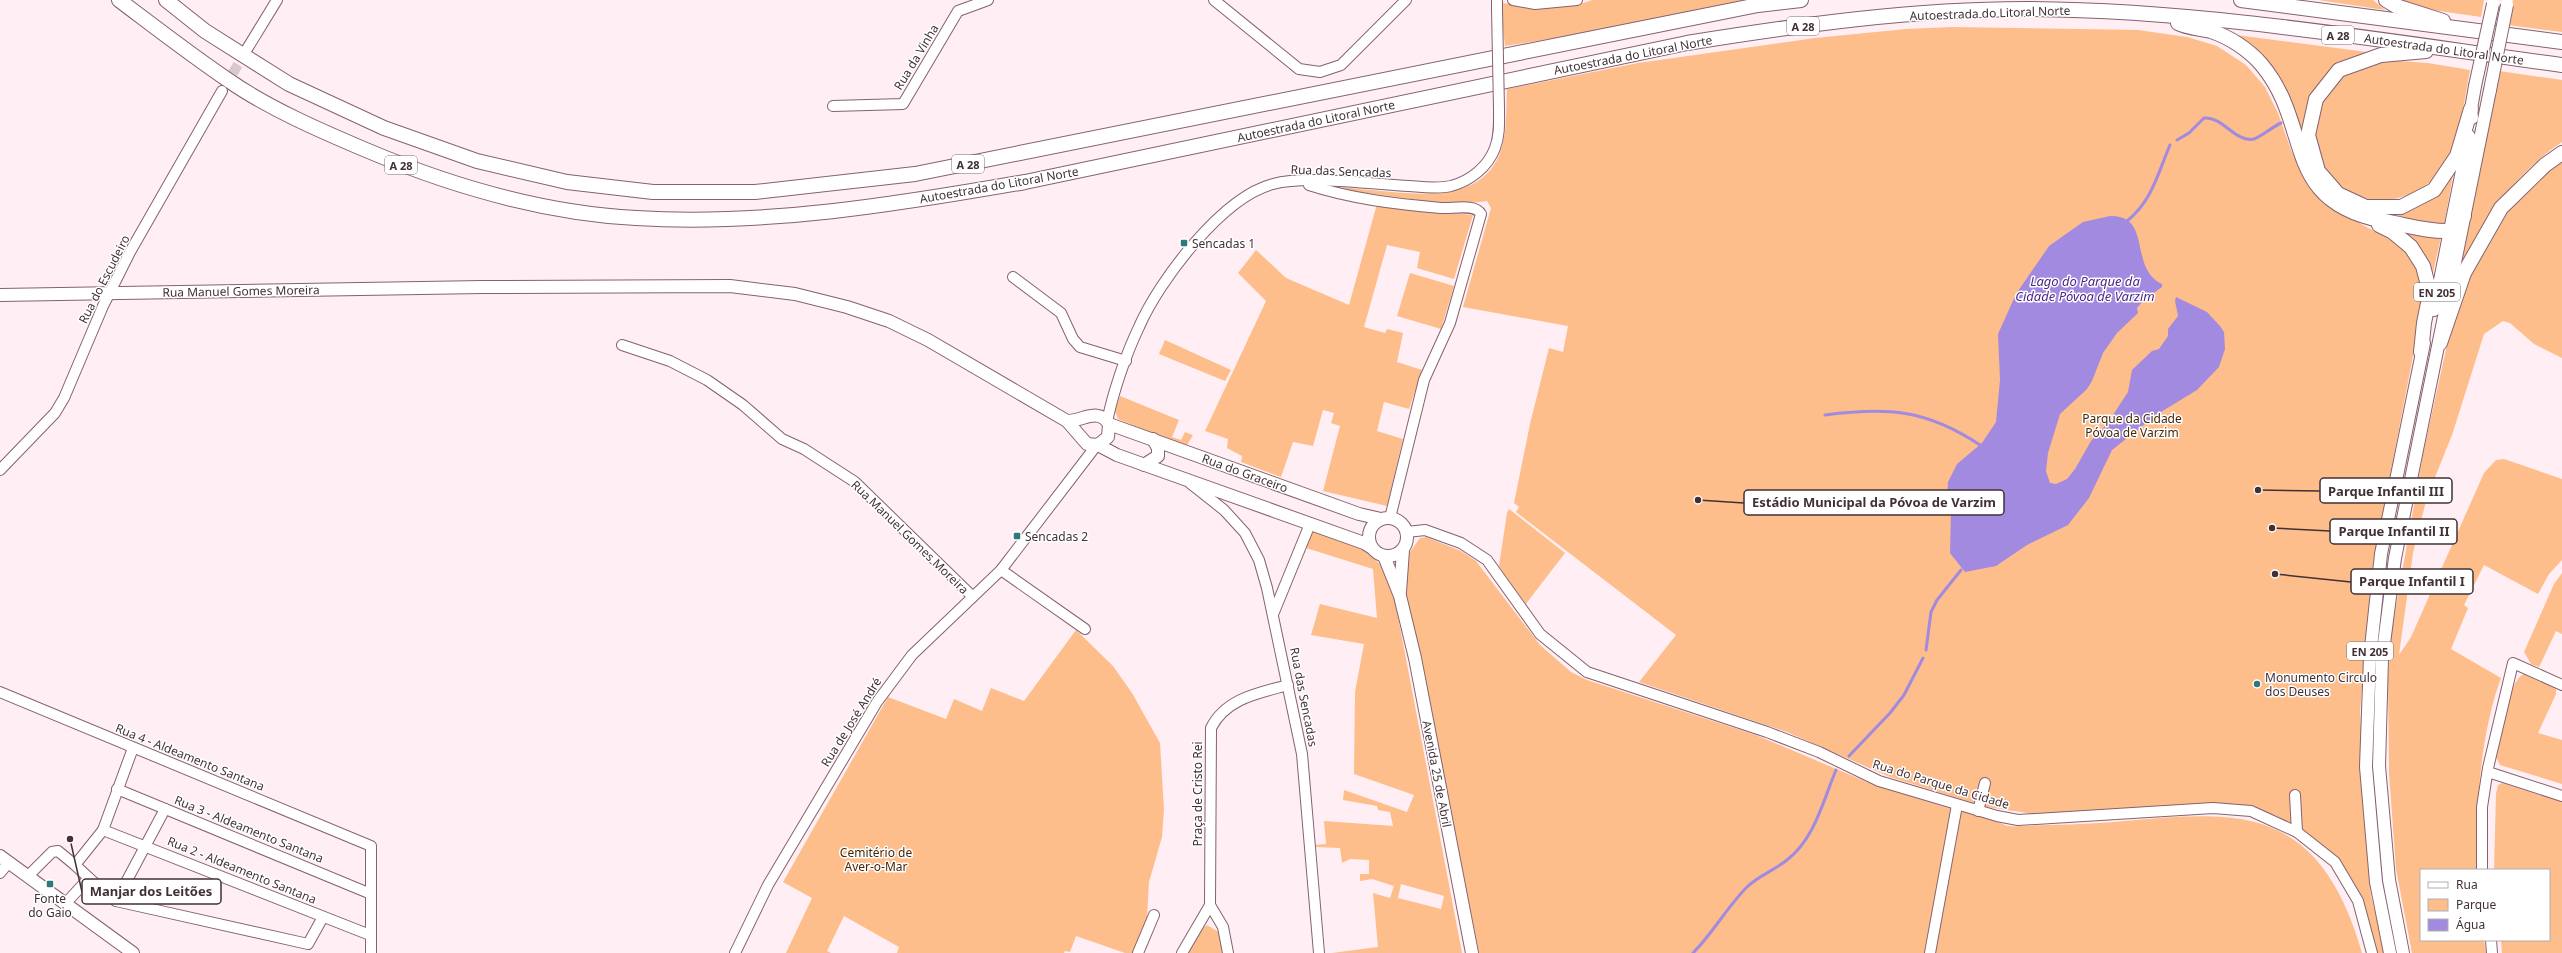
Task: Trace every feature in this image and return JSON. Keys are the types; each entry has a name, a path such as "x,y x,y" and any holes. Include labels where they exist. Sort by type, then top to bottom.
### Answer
{"highway":[{"name":"Autoestrada do Litoral Norte","path":"119,0 229,81 324,133 393,162 501,198 568,210 636,218 762,217 927,199 1033,180 1687,43 1772,29 1919,14 2024,9 2164,16 2238,22 2562,65"},
{"name":"Autoestrada do Litoral Norte","path":"166,0 205,31 289,84 384,128 477,162 567,182 654,192 755,192 915,174 1742,8 1801,0"},
{"name":"Autoestrada do Litoral Norte","path":"2241,0 2562,42"},
{"path":"2386,0 2396,6 2432,16 2462,29"},
{"path":"2164,16 2182,25 2211,31 2238,43 2261,64 2283,100 2308,173 2320,190 2335,201 2353,213 2370,219 2432,232 2450,231 2464,216"},
{"path":"2438,48 2411,54 2381,55 2339,70 2316,99 2308,135 2318,171 2338,194 2366,207 2401,207 2434,190 2457,156 2471,110"},
{"path":"2440,343 2464,272 2501,208 2545,165 2562,153"},
{"path":"2370,219 2393,232 2411,247 2423,266 2430,293 2424,323 2421,352"}],"main road":[{"name":"EN 205","path":"2390,953 2376,882 2366,767 2370,657 2381,554 2421,352 2431,324 2472,120 2471,110 2475,86 2494,2"},
{"name":"EN 205","path":"2403,953 2389,880 2379,766 2382,659 2395,558 2440,343 2442,315 2508,2"},
{"name":"Rua Manuel Gomes Moreira","path":"0,295 482,287 730,286 795,294 847,307 889,321 928,340 1067,421 1090,443"},
{"path":"1067,421 1084,418 1092,414 1109,420 1108,437 1090,443"},
{"path":"1084,418 1079,426 1090,443 1144,465 1364,543 1384,556 1394,556 1403,550"},
{"name":"Rua do Graceiro","path":"1109,420 1153,439 1359,514 1385,519"},
{"path":"1144,465 1158,456 1158,448 1153,439"},
{"path":"1372,548 1370,532 1385,519 1400,522 1407,532"},
{"name":"Avenida 25 de Abril","path":"1400,596 1403,550 1406,544 1407,532"},
{"name":"Avenida 25 de Abril","path":"1384,556 1400,596 1415,658 1472,953"},
{"path":"4,859 133,953"}],"street":[{"path":"247,49 277,0"},
{"name":"Rua da Vinha","path":"833,106 903,104 958,12 988,0"},
{"path":"1214,0 1299,69 1320,72 1341,65 1406,0"},
{"path":"1513,0 1535,4 1577,0"},
{"name":"Rua das Sencadas","path":"1109,420 1126,361 1138,327 1154,299 1205,232 1252,193 1273,184 1296,181 1432,187 1458,184 1474,175 1492,155 1497,140 1499,109 1497,5"},
{"name":"Rua do Escudeiro","path":"0,470 55,413 64,398 109,294 222,91"},
{"path":"1296,181 1353,197 1443,208 1473,208 1481,214 1450,323 1424,380 1385,519"},
{"path":"1013,277 1061,313 1073,339 1080,347 1126,361"},
{"name":"Rua Manuel Gomes Moreira","path":"622,345 670,361 707,380 743,405 782,439 804,449 855,482 972,596"},
{"name":"Rua de José André","path":"735,953 768,884 877,702 912,655 972,596 1001,570 1087,456 1090,443"},
{"name":"Rua das Sencadas","path":"1185,479 1224,510 1245,533 1259,560 1274,612 1302,754 1319,953"},
{"path":"1274,612 1310,524"},
{"name":"Rua do Parque da Cidade","path":"1407,532 1425,530 1461,543 1487,560 1540,634 1587,672 1768,732 1819,752 1879,781 1978,811 2018,820 2213,808 2251,811 2297,832 2335,862 2358,901 2372,953"},
{"path":"1001,570 1084,629"},
{"path":"2482,869 2482,807 2488,772 2513,662 2562,685"},
{"name":"Praça de Cristo Rei","path":"1182,953 1210,905 1211,728 1218,716 1241,698 1288,685"},
{"name":"Rua 4 - Aldeamento Santana","path":"0,692 371,846 371,894"},
{"path":"75,865 103,830 133,748"},
{"path":"2488,772 2562,796"},
{"path":"1978,811 1985,783"},
{"name":"Rua 3 - Aldeamento Santana","path":"117,789 371,894"},
{"path":"2295,795 2297,832"},
{"path":"1930,953 1957,804"},
{"path":"116,901 165,808"},
{"name":"Rua 2 - Aldeamento Santana","path":"103,830 145,845 323,918 370,935"},
{"path":"28,876 52,852 58,851 116,901 308,944 323,918"},
{"path":"0,873 4,859"},
{"path":"65,904 89,878"},
{"path":"371,894 371,953"},
{"path":"1210,905 1223,927 1228,953"},
{"path":"1138,953 1154,915"},
{"path":"2491,941 2492,953"}],"green space":[{"path":"1592,0 1805,0 1505,46 1500,2 1546,8 1570,6"},
{"path":"2318,0 2373,0 2385,10"},
{"path":"2396,0 2484,0 2481,17 2412,7"},
{"path":"2513,0 2562,0 2562,32 2508,25"},
{"name":"Parque da Cidade Póvoa de Varzim","path":"1952,27 2138,30 2187,37 2217,46 2246,65 2265,87 2278,113 2291,150 2309,186 2332,208 2403,247 2418,270 2425,293 2372,570 2360,711 2371,896 2385,953 2376,953 2338,859 2305,833 2277,816 2257,809 2235,804 2034,814 1987,807 1890,777 1787,732 1639,682 1676,635 1516,512 1519,507 1514,503 1530,424 1549,348 1563,352 1568,326 1463,307 1491,208 1487,201 1454,205 1338,189 1347,188 1420,194 1441,193 1461,189 1479,181 1493,167 1502,147 1506,126 1507,89 1638,63 1815,38 1906,29"},
{"path":"2236,35 2367,52 2341,64 2322,82 2309,103 2303,126 2305,150 2314,173 2330,192 2355,207 2381,214 2397,213 2420,204 2443,186 2453,175 2444,225 2426,228 2377,216 2344,204 2330,194 2322,186 2309,166 2301,145 2292,112 2283,90 2270,70 2254,53 2236,38"},
{"path":"2386,60 2428,63 2470,70 2464,105 2455,141 2441,170 2425,186 2406,196 2398,198 2370,199 2347,191 2330,175 2319,155 2316,132 2320,108 2332,87 2358,68"},
{"path":"2499,71 2562,80 2562,142 2528,169 2500,201 2477,236 2457,274"},
{"path":"2562,157 2562,358 2534,344 2510,323 2503,321 2484,334 2452,435 2427,497 2413,553 2399,655 2411,637 2484,473 2496,460 2504,459 2562,479 2562,560 2549,574 2538,594 2484,565 2464,605 2468,608 2451,649 2501,678 2488,722 2480,772 2477,823 2478,869 2420,869 2420,941 2484,941 2486,953 2412,953 2396,869 2389,773 2388,676 2392,629 2423,454 2447,345 2467,280 2509,207"},
{"path":"1377,204 1473,215 1454,279 1417,268 1420,252 1387,245 1364,327 1385,333 1387,329 1403,333 1397,362 1422,370 1409,409 1384,402 1377,431 1403,439 1387,506 1323,491 1340,426 1331,423 1334,413 1323,410 1313,446 1293,442 1281,477 1241,462 1242,456 1227,448 1228,439 1205,431 1266,301 1238,273 1256,250 1286,278 1349,305"},
{"path":"2403,231 2441,237 2432,277 2402,233"},
{"path":"1410,273 1454,286 1441,329 1397,316"},
{"path":"1165,340 1231,370 1225,381 1159,354"},
{"path":"1120,396 1179,420 1172,437 1181,440 1185,432 1193,435 1186,447 1118,419 1115,411"},
{"path":"1509,509 1565,553 1525,605 1499,566 1507,513"},
{"path":"1314,529 1358,547 1376,560 1391,580 1462,953 1332,953 1378,947 1373,893 1390,898 1394,886 1372,879 1360,881 1360,874 1369,874 1369,860 1350,859 1342,863 1340,848 1316,847 1315,845 1326,844 1324,821 1393,826 1390,812 1378,810 1377,806 1343,800 1344,790 1407,812 1414,795 1354,774 1355,692 1364,644 1311,635 1320,604 1377,618 1373,569 1306,548","holes":["1401,884 1444,896 1441,909 1398,898"]},
{"path":"1426,537 1461,551 1476,561 1540,645 1571,672 1587,680 1756,735 1874,785 1952,809 1925,953 1479,953 1406,594 1405,559 1420,538"},
{"path":"2562,573 2562,634 2556,631 2539,667 2531,664 2524,652 2554,584"},
{"name":"Cemitério de Aver-o-Mar","path":"1076,630 1113,666 1132,693 1160,743 1164,810 1162,837 1149,882 1147,918 1133,953 1125,953 1076,936 1070,952 1065,951 1064,953 897,953 899,947 844,916 827,951 831,953 786,953 812,898 783,882 888,697 946,719 954,699 982,711 991,688 1024,701"},
{"path":"2524,674 2556,689 2556,694 2538,733 2562,740 2562,784 2500,765 2496,757 2509,698 2518,679"},
{"path":"2502,783 2562,802 2562,953 2502,953 2501,941 2550,941 2550,869 2494,869 2496,794 2498,785"},
{"path":"1960,811 1983,816 2009,826 2100,823 2196,816 2239,819 2277,830 2311,854 2339,894 2362,953 1935,953"},
{"path":"1207,925 1220,933 1223,953 1186,953 1201,929"}],"water":[{"name":"Lago do Parque da Cidade Póvoa de Varzim","path":"2110,216 2123,218 2131,224 2136,233 2146,266 2152,276 2162,284 2162,287 2144,300 2137,308 2138,313 2117,333 2103,353 2092,381 2087,389 2060,414 2048,453 2046,471 2050,483 2056,484 2067,479 2075,469 2091,441 2107,424 2128,392 2132,370 2152,351 2159,349 2168,336 2168,329 2178,316 2175,301 2176,297 2207,312 2224,332 2225,349 2219,367 2197,390 2156,415 2112,450 2089,498 2068,525 2027,545 1996,566 1965,572 1950,553 1951,513 1947,497 1948,482 1957,464 1982,443 1996,422 2000,380 1998,334 2016,294 2049,246 2083,222"}],"waterway":[{"path":"2177,140 2189,133 2204,118 2211,118 2235,134 2247,139 2257,138 2281,123"},
{"path":"2127,221 2143,205 2158,176 2170,145"},
{"path":"1825,415 1868,411 1887,411 1906,414 1942,424 1980,445"},
{"path":"1926,650 1931,612 1937,600 1961,570"},
{"path":"1849,756 1890,713 1904,695 1923,658"},
{"path":"1693,953 1747,887 1787,860 1805,841 1817,818 1836,770"}],"tunnel":[{"path":"225,86 247,50"}],"place":[{"name":"Sencadas 1","path":"1184,243"},
{"name":"Parque Infantil III","path":"2258,490"},
{"name":"Estádio Municipal da Póvoa de Varzim","path":"1698,500"},
{"name":"Parque Infantil II","path":"2272,528"},
{"name":"Sencadas 2","path":"1017,536"},
{"name":"Parque Infantil I","path":"2275,574"},
{"name":"Monumento Circulo dos Deuses","path":"2257,684"},
{"name":"Manjar dos Leitões","path":"70,839"},
{"name":"Fonte do Gaio","path":"50,884"}]}
